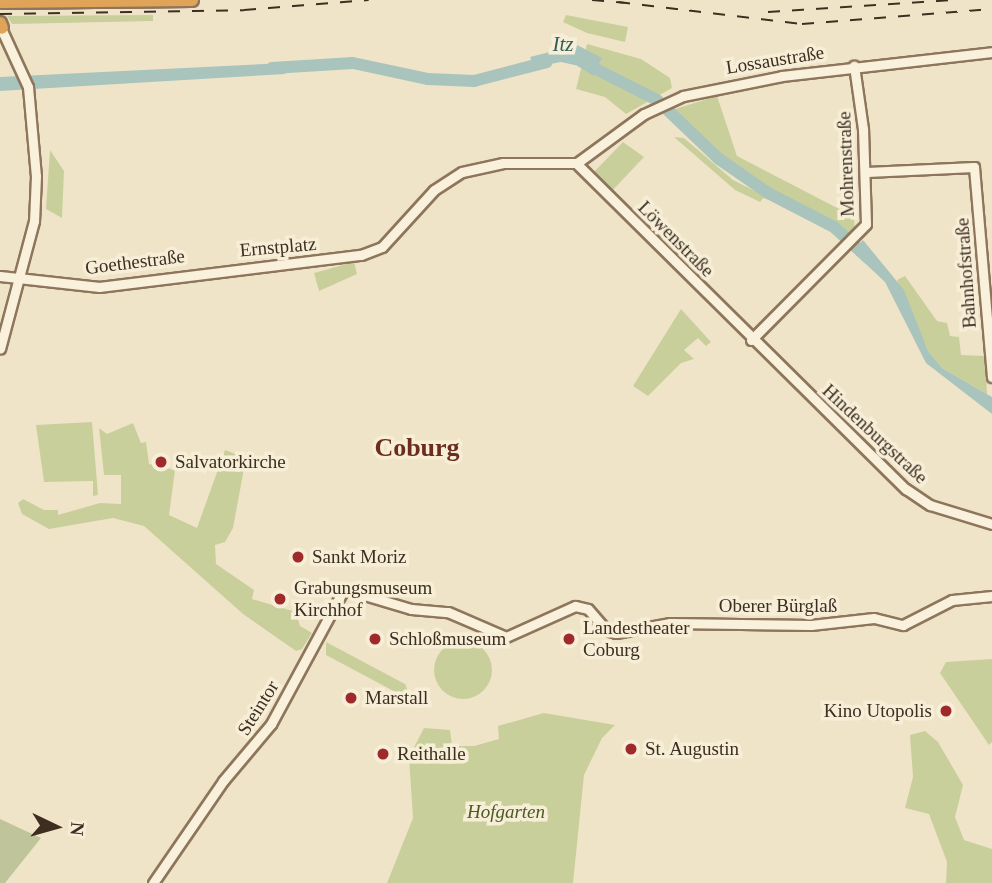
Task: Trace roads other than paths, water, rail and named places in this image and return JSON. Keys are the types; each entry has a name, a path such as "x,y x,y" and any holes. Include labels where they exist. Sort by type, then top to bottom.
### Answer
{"highway":[{"path":"3,4 29,1 192,0"}],"street":[{"path":"0,349 34,221 33,110 19,58 1,26"},
{"name":"Lossaustraße","path":"576,163 644,114 683,96 853,66 992,52"},
{"name":"Lossaustraße","path":"916,60 952,64 992,57"},
{"name":"Mohrenstraße","path":"751,340 859,234 868,215 859,80 853,66"},
{"name":"Ernstplatz","path":"212,270 348,257 382,247 434,190 462,172 503,163 576,163"},
{"name":"Löwenstraße","path":"576,163 751,340"},
{"name":"Bahnhofstraße","path":"867,172 974,167 992,377"},
{"name":"Goethestraße","path":"18,279 99,287 212,270"},
{"path":"0,276 18,279"},
{"name":"Hindenburgstraße","path":"751,340 912,495 992,524"},
{"name":"Steintor","path":"153,883 223,781 247,756 296,679 344,589 424,610 448,612 496,636 529,629"},
{"name":"Oberer Bürglaß","path":"529,629 575,606 597,618 606,630 616,633 670,623 811,625 882,620 902,625 952,600 992,596"}],"water":[{"path":"577,45 602,58 593,76 579,66 561,62 534,67 530,57"},
{"path":"287,63 285,74 0,91 0,77"},
{"path":"863,240 904,290 928,351 942,368 992,397 992,414 926,363 885,282 852,251"}],"waterway":[{"name":"Itz","path":"272,68 353,63 428,79 474,81 547,62"},
{"name":"Itz","path":"582,62 657,100 719,159 768,193 834,227 868,258"}],"railway":[{"path":"0,14 244,10 369,0"},
{"path":"592,0 625,3"},
{"path":"768,12 953,0"},
{"path":"618,2 802,24 992,9"}],"place":[{"name":"Salvatorkirche","path":"161,462"},
{"name":"Sankt Moriz","path":"298,557"},
{"name":"Grabungsmuseum Kirchhof","path":"280,599"},
{"name":"Schloßmuseum","path":"375,639"},
{"name":"Landestheater Coburg","path":"569,639"},
{"name":"Marstall","path":"351,698"},
{"name":"Kino Utopolis","path":"946,711"},
{"name":"St. Augustin","path":"631,749"},
{"name":"Reithalle","path":"383,754"}],"district":[{"name":"Coburg","path":"417,448"}],"park label":[{"name":"Hofgarten","path":"506,812"}]}
